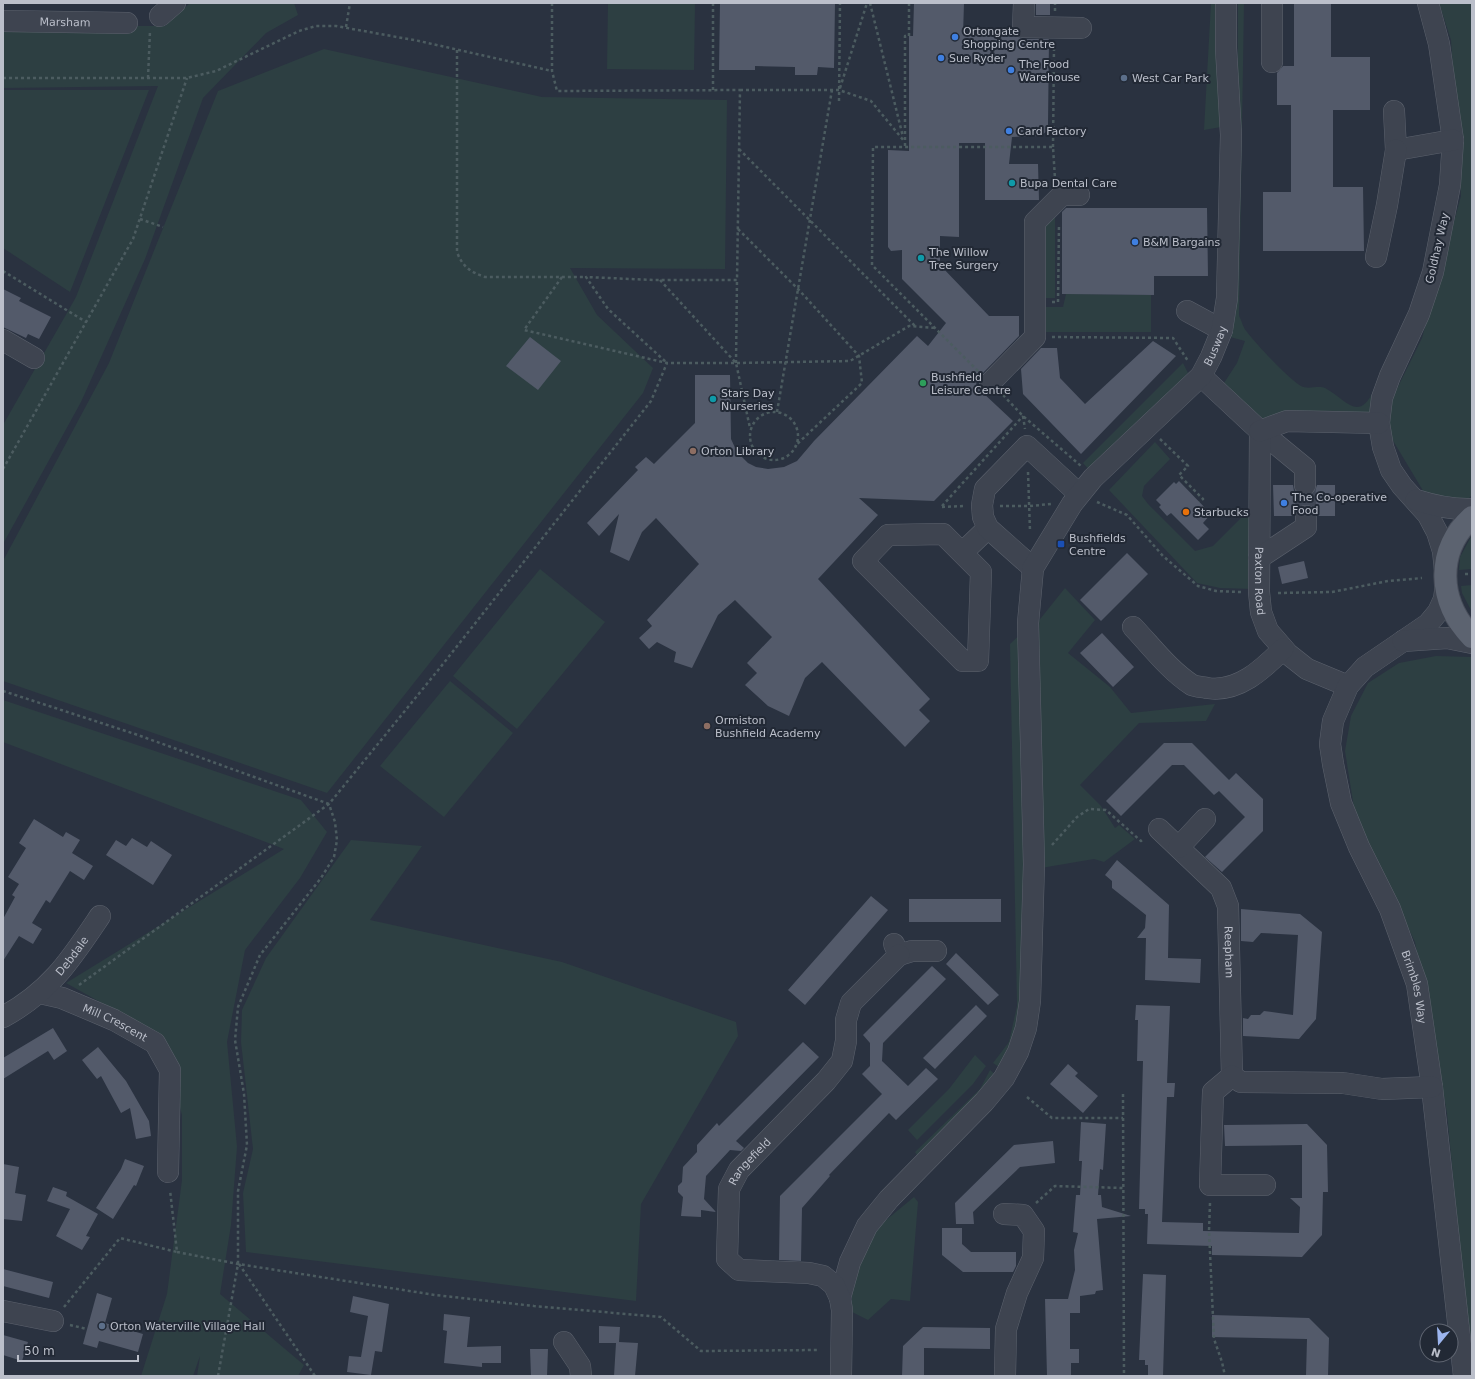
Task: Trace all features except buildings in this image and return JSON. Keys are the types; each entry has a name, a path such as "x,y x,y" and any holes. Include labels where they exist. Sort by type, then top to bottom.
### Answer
{"main road":[{"path":"1472,517 1463,525 1451,546 1452,576 1448,600 1455,615 1472,637"}],"street":[{"path":"1024,3 1023,26 1081,28"},
{"name":"Busway","path":"840,1298 850,1262 867,1226 889,1199 984,1102 1004,1078 1018,1052 1026,1028 1030,1001 1034,864 1028,623 1033,568 1085,497 1093,478 1201,376 1211,357 1222,330 1228,298 1231,135 1226,48 1226,3"},
{"path":"1272,3 1272,62"},
{"name":"Goldhay Way","path":"1428,3 1439,44 1453,140 1450,184 1433,272 1419,314 1390,376 1382,398 1379,423 1383,447 1391,470 1402,486 1428,515 1437,532 1452,576"},
{"name":"Marsham","path":"9,15 127,22"},
{"path":"1376,257 1387,205 1396,150 1394,111"},
{"path":"1396,150 1453,140"},
{"path":"990,382 1035,337 1034,222 1062,195 1079,195"},
{"path":"1187,311 1222,330"},
{"path":"3,340 34,358"},
{"path":"1201,376 1260,431 1305,468 1305,485"},
{"path":"1260,431 1287,421 1379,423"},
{"name":"Paxton Road","path":"1260,431 1258,592 1261,612 1268,631 1283,649 1307,669 1348,686"},
{"path":"1033,568 988,528 983,516 982,505 985,489 1027,446 1085,497"},
{"name":"Goldhay Way","path":"1416,500 1437,507 1458,510 1472,509"},
{"path":"1259,558 1306,527 1306,516"},
{"path":"962,554 988,528"},
{"path":"943,534 962,554 981,572 978,660 964,661 863,561 888,535 943,534"},
{"name":"Brimbles Way","path":"1452,576 1438,612 1428,624 1365,667 1348,686 1333,721 1330,744 1332,764 1341,803 1359,847 1390,909 1417,984 1432,1086 1464,1376"},
{"path":"1133,627 1174,671 1194,686 1217,690 1240,684 1264,668 1283,649"},
{"path":"1403,641 1447,638 1472,643"},
{"path":"1179,846 1205,819"},
{"name":"Reepham","path":"1159,829 1179,846 1221,888 1228,906 1232,1076"},
{"name":"Debdale","path":"3,1017 40,993 72,959 100,916"},
{"name":"Rangefield","path":"841,1376 842,1310 840,1298 834,1285 823,1276 794,1272 739,1270 727,1259 729,1189 738,1170 826,1081 842,1061 846,1041 846,1020 851,1003 897,949 912,951 936,951"},
{"name":"Mill Crescent","path":"40,993 62,998 114,1020 155,1043 170,1070 168,1172"},
{"path":"1265,1185 1210,1185 1213,1092 1232,1076 1241,1082 1343,1084 1382,1089 1432,1086"},
{"path":"1005,1376 1006,1329 1017,1293 1033,1258 1034,1231 1013,1214"},
{"path":"3,1311 53,1321"},
{"path":"564,1342 580,1366 581,1376"}],"path":[{"path":"346,27 350,3"},
{"path":"552,3 552,71 557,91 839,90 871,101 904,141"},
{"path":"713,3 713,90"},
{"path":"839,101 840,3"},
{"path":"839,90 867,3"},
{"path":"870,3 905,146"},
{"path":"904,141 905,36 909,36 909,3"},
{"path":"1035,302 1058,302 1058,200 1055,192 1053,147 1055,3"},
{"path":"148,78 162,16"},
{"path":"3,78 187,78 216,71 299,31 316,26 346,27 552,71"},
{"path":"457,50 457,252 461,263 473,272 485,277 586,277 660,280 737,280"},
{"path":"3,469 133,239 187,78"},
{"path":"738,229 799,290 859,356 862,383 796,446 791,453 778,460 762,457 755,452 751,445 749,437 750,428 736,363 740,90"},
{"path":"777,412 787,362 832,90"},
{"path":"562,277 524,330 667,363 850,361 909,326 936,328 872,265 872,141"},
{"path":"873,147 1053,147"},
{"path":"739,149 915,327"},
{"path":"140,218 163,227"},
{"path":"3,271 86,322"},
{"path":"586,277 608,309 667,363"},
{"path":"660,280 736,363"},
{"path":"1035,337 1174,338 1191,367 1201,376"},
{"path":"62,998 329,804 439,669 651,401 667,363"},
{"path":"750,428 754,421 761,415 777,412 784,414 795,425 797,432 796,446"},
{"path":"942,507 1023,416 1086,470"},
{"path":"1147,426 1188,466 1179,475 1203,499 1199,502"},
{"path":"1085,497 1127,515 1163,556 1198,586 1216,591 1246,592"},
{"path":"982,505 1030,506 1052,504"},
{"path":"1452,576 1472,574"},
{"path":"1277,593 1332,592 1388,581 1422,578"},
{"path":"3,691 135,734 329,804"},
{"path":"218,1376 238,1264 238,1191 247,1145 244,1094 235,1040 238,1007 260,955 320,878 334,857 337,840 335,822 329,804"},
{"path":"1034,864 1077,817 1089,809 1106,810 1141,841 1159,829"},
{"path":"1123,1094 1124,1376"},
{"path":"1027,1097 1052,1118 1123,1118"},
{"path":"168,1172 177,1252"},
{"path":"1210,1185 1209,1231 1214,1339 1225,1376"},
{"path":"1013,1214 1055,1186 1123,1188"},
{"path":"53,1321 120,1238 177,1252 238,1264 435,1294 534,1306 661,1317 701,1351 819,1350"},
{"path":"238,1264 315,1376"}],"shaded area":[{"path":"190,3 294,3 298,15 266,33 203,98 145,259 81,402 3,544 3,425 76,297 158,86 3,88 3,26 165,26"},
{"path":"608,3 695,3 694,70 607,69"},
{"path":"1211,3 1220,3 1221,127 1204,130"},
{"path":"1238,3 1244,3 1239,316 1246,330 1258,345 1281,369 1301,386 1307,388 1325,388 1346,403 1357,407 1363,405 1368,400 1374,390 1375,410 1359,419 1267,423 1224,383 1237,363 1245,341 1230,337 1236,312"},
{"path":"1439,3 1472,3 1472,495 1469,498 1428,499 1389,434 1391,401 1422,338 1461,196 1451,40"},
{"path":"324,49 542,97 727,100 725,269 570,268 597,315 653,368 643,393 327,793 3,681 3,561 109,363 218,91"},
{"path":"3,90 149,90 70,292 3,248"},
{"path":"1055,207 1055,298 1043,298 1042,222"},
{"path":"1066,294 1151,295 1151,332 1043,332 1043,307 1063,307"},
{"path":"1183,363 1188,373 1091,472 1083,463"},
{"path":"1155,442 1170,459 1144,486 1142,496 1148,504 1195,551 1213,546 1249,510 1252,589 1220,588 1197,583 1109,490"},
{"path":"1472,535 1472,569 1459,570 1460,557"},
{"path":"540,569 605,622 517,729 453,676"},
{"path":"1472,585 1472,612 1462,593 1461,586"},
{"path":"1065,588 1095,620 1068,653 1110,687 1131,713 1215,704 1206,721 1139,723 1080,785 1101,806 1115,828 1119,825 1135,839 1104,862 1094,859 1041,868 1033,628"},
{"path":"1023,632 1029,868 1022,1019 1002,1069 993,1063 1009,1042 1017,1006 1010,644"},
{"path":"1436,656 1472,657 1472,1376 1447,1113 1415,942 1382,874 1354,808 1345,751 1351,716 1368,683 1399,663"},
{"path":"450,681 513,733 444,817 380,766"},
{"path":"3,700 301,800 327,832 300,878 245,950 227,1042 237,1147 231,1225 220,1294 304,1365 298,1376 197,1376 200,1356 193,1376 141,1376 167,1294 182,1180 182,1115 161,1036 66,983 284,849 3,742"},
{"path":"351,840 422,846 370,920 562,962 736,1022 738,1036 641,1204 636,1301 246,1252 243,1193 253,1149 241,1042 242,1010 266,958"},
{"path":"975,1055 986,1066 973,1084 917,1140 908,1130 949,1089"},
{"path":"990,1070 998,1077 920,1160 915,1152 980,1089"},
{"path":"914,1197 918,1202 910,1301 891,1299 868,1320 852,1312 852,1287 874,1230"}],"tunnel":[{"path":"1305,485 1306,516"}],"place":[{"name":"Ortongate Shopping Centre","path":"955,37"},
{"name":"Sue Ryder","path":"941,58"},
{"name":"The Food Warehouse","path":"1011,70"},
{"name":"West Car Park","path":"1124,78"},
{"name":"Card Factory","path":"1009,131"},
{"name":"Bupa Dental Care","path":"1012,183"},
{"name":"B&M Bargains","path":"1135,242"},
{"name":"The Willow Tree Surgery","path":"921,258"},
{"name":"Bushfield Leisure Centre","path":"923,383"},
{"name":"Stars Day Nurseries","path":"713,399"},
{"name":"Orton Library","path":"693,451"},
{"name":"The Co-operative Food","path":"1284,503"},
{"name":"Starbucks","path":"1186,512"},
{"name":"Bushfields Centre","path":"1061,544"},
{"name":"Ormiston Bushfield Academy","path":"707,726"},
{"name":"Orton Waterville Village Hall","path":"102,1326"}]}
